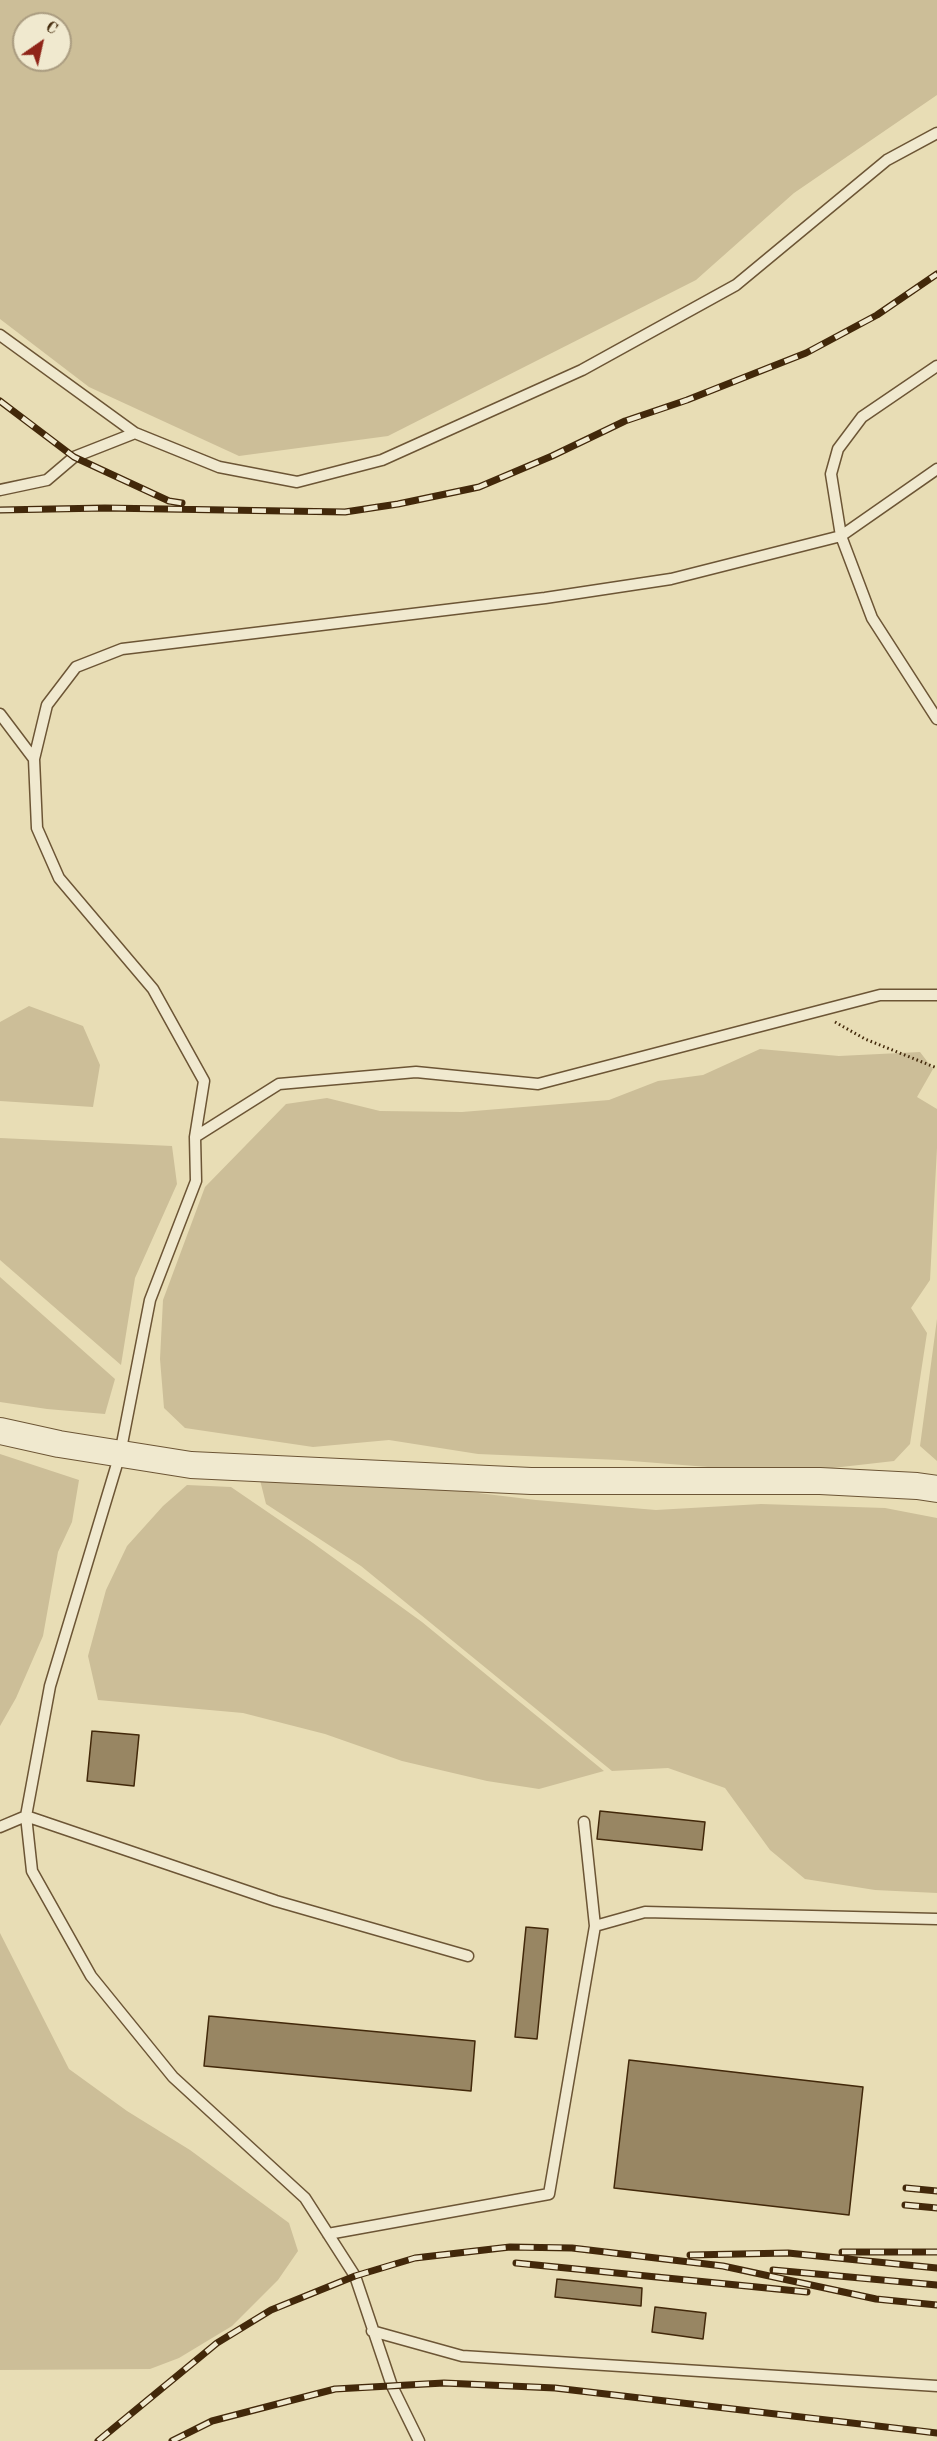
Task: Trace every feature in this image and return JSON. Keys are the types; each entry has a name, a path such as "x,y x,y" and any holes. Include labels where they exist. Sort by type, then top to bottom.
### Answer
{"street":[{"path":"0,1431 191,1465 531,1481 820,1481 937,1489"}],"lane":[{"path":"0,335 135,433 219,467 297,482 382,460 582,370 736,285 887,160 937,133"},
{"path":"937,366 862,417 838,449 831,474 841,536 872,618 937,719"},
{"path":"0,490 47,480 74,457 135,433"},
{"path":"418,2441 392,2386 355,2276 305,2198 173,2077 91,1976 32,1871 26,1816 50,1686 120,1454 150,1300 196,1181 195,1137 204,1082 153,989 59,878 37,828 34,759 47,705 76,667 122,649 534,599 671,579 841,536 937,469"},
{"path":"0,714 34,759"},
{"path":"195,1137 279,1084 416,1072 538,1084 880,995 937,995"},
{"path":"0,1827 26,1816 276,1901 468,1956"},
{"path":"328,2234 549,2194 595,1926 584,1822"},
{"path":"595,1926 645,1912 937,1919"},
{"path":"372,2331 462,2356 937,2386"}],"path":[{"path":"817,1011 865,1039 937,1068"}],"shaded area":[{"path":"0,0 937,0 937,95 794,193 696,280 388,436 239,456 89,387 0,319"},
{"path":"29,1006 83,1026 100,1065 93,1107 0,1101 0,1022"},
{"path":"760,1049 839,1056 920,1052 933,1069 917,1097 937,1109 930,1280 911,1308 927,1333 910,1444 894,1461 815,1470 759,1471 619,1460 478,1454 389,1440 313,1447 185,1428 164,1408 160,1359 163,1300 205,1187 286,1104 327,1098 380,1111 462,1112 609,1100 658,1081 703,1075"},
{"path":"0,1138 172,1146 177,1184 135,1278 121,1365 0,1260"},
{"path":"0,1277 115,1379 105,1414 0,1402"},
{"path":"937,1319 937,1461 920,1446"},
{"path":"0,1454 79,1480 72,1522 58,1552 43,1636 16,1698 0,1726"},
{"path":"260,1480 420,1486 536,1500 656,1510 761,1504 885,1508 937,1518 937,1893 875,1890 805,1879 770,1850 725,1788 668,1768 612,1771 361,1566 266,1504"},
{"path":"187,1485 231,1487 313,1543 422,1622 604,1771 539,1789 487,1781 402,1761 325,1734 243,1713 98,1700 88,1656 106,1590 127,1546 163,1506"},
{"path":"0,1933 69,2069 127,2111 190,2150 289,2223 298,2251 278,2280 232,2326 179,2358 150,2369 0,2370"}],"building":[{"path":"92,1731 139,1735 134,1786 87,1781"},
{"path":"600,1811 705,1822 702,1850 597,1839"},
{"path":"526,1927 548,1929 537,2039 515,2037"},
{"path":"209,2016 475,2041 471,2091 204,2066"},
{"path":"629,2060 863,2087 849,2215 614,2188"},
{"path":"557,2279 642,2288 641,2306 555,2297"},
{"path":"655,2307 706,2313 703,2339 652,2332"}],"railway":[{"path":"0,510 105,508 345,512 398,504 479,487 552,456 625,421 687,400 806,353 877,315 937,274"},
{"path":"0,401 74,457 169,501 182,503"},
{"path":"906,2188 937,2191"},
{"path":"905,2205 937,2208"},
{"path":"98,2441 217,2343 271,2310 355,2276 415,2258 510,2247 572,2248 723,2266 876,2299 937,2305"},
{"path":"842,2252 937,2252"},
{"path":"690,2255 788,2253 937,2268"},
{"path":"516,2263 807,2292"},
{"path":"773,2270 937,2285"},
{"path":"172,2441 212,2421 335,2389 444,2383 555,2388 937,2433"}]}
